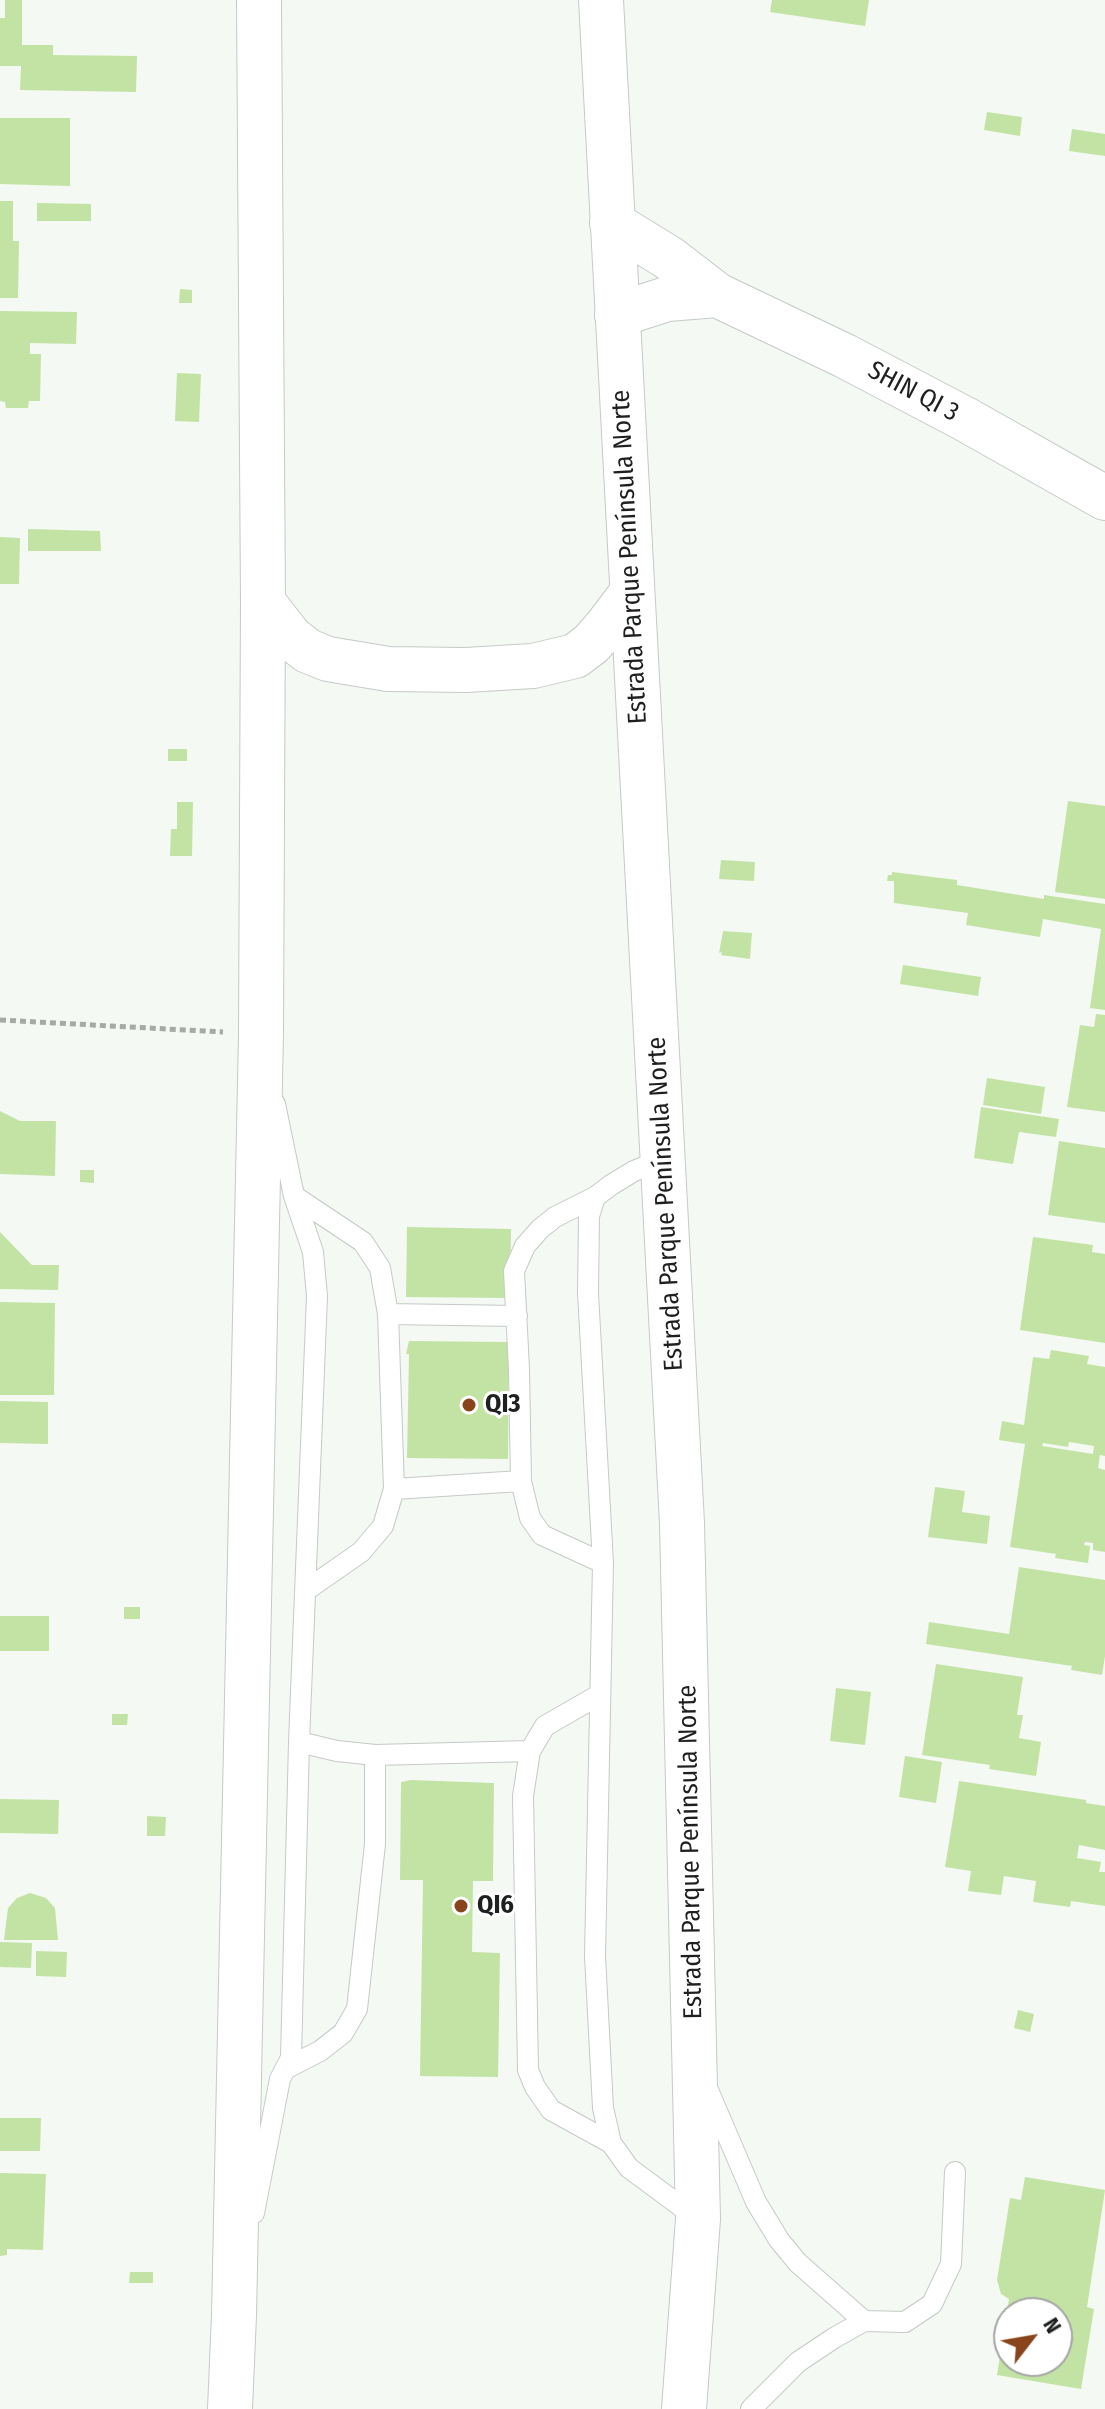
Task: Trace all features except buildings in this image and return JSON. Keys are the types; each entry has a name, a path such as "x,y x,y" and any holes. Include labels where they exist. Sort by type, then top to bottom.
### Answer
{"main road":[{"path":"230,2409 261,1034 263,602 259,0"},
{"name":"Estrada Parque Península Norte","path":"601,0 682,1523 698,2219 684,2409"},
{"name":"SHIN QI 3","path":"612,223 669,258 717,295 845,356 1105,498"},
{"path":"617,315 667,299 717,295"},
{"path":"263,602 291,638 308,651 328,659 388,669 466,670 533,666 575,656 591,644 631,594"}],"lane":[{"path":"234,2315 280,2079 291,2058 299,1742 317,1296 313,1252 294,1196 261,1034"},
{"path":"603,1563 542,1535 530,1518 521,1481 514,1271 525,1246 555,1217 595,1197 634,1171 664,1158"},
{"path":"294,1196 363,1242 380,1268 388,1314 394,1489 383,1526 361,1552 305,1591"},
{"path":"595,1197 589,1216 588,1293 603,1563 595,1956 603,2108 611,2143 629,2168 698,2219"},
{"path":"388,1314 517,1316"},
{"path":"394,1489 521,1481"},
{"path":"599,1695 545,1726 530,1751 523,1796 528,2070 535,2087 551,2110 611,2143"},
{"path":"299,1742 337,1751 375,1755 530,1751"},
{"path":"287,2068 320,2051 343,2033 357,2009 375,1844 375,1755"},
{"path":"696,2061 756,2202 779,2240 798,2263 864,2321"},
{"path":"751,2409 798,2362 864,2321 905,2322 932,2304 951,2264 955,2172"}],"path":[{"path":"0,1020 261,1034"}],"place":[{"name":"QI3","path":"469,1405"},
{"name":"QI6","path":"461,1906"}]}
